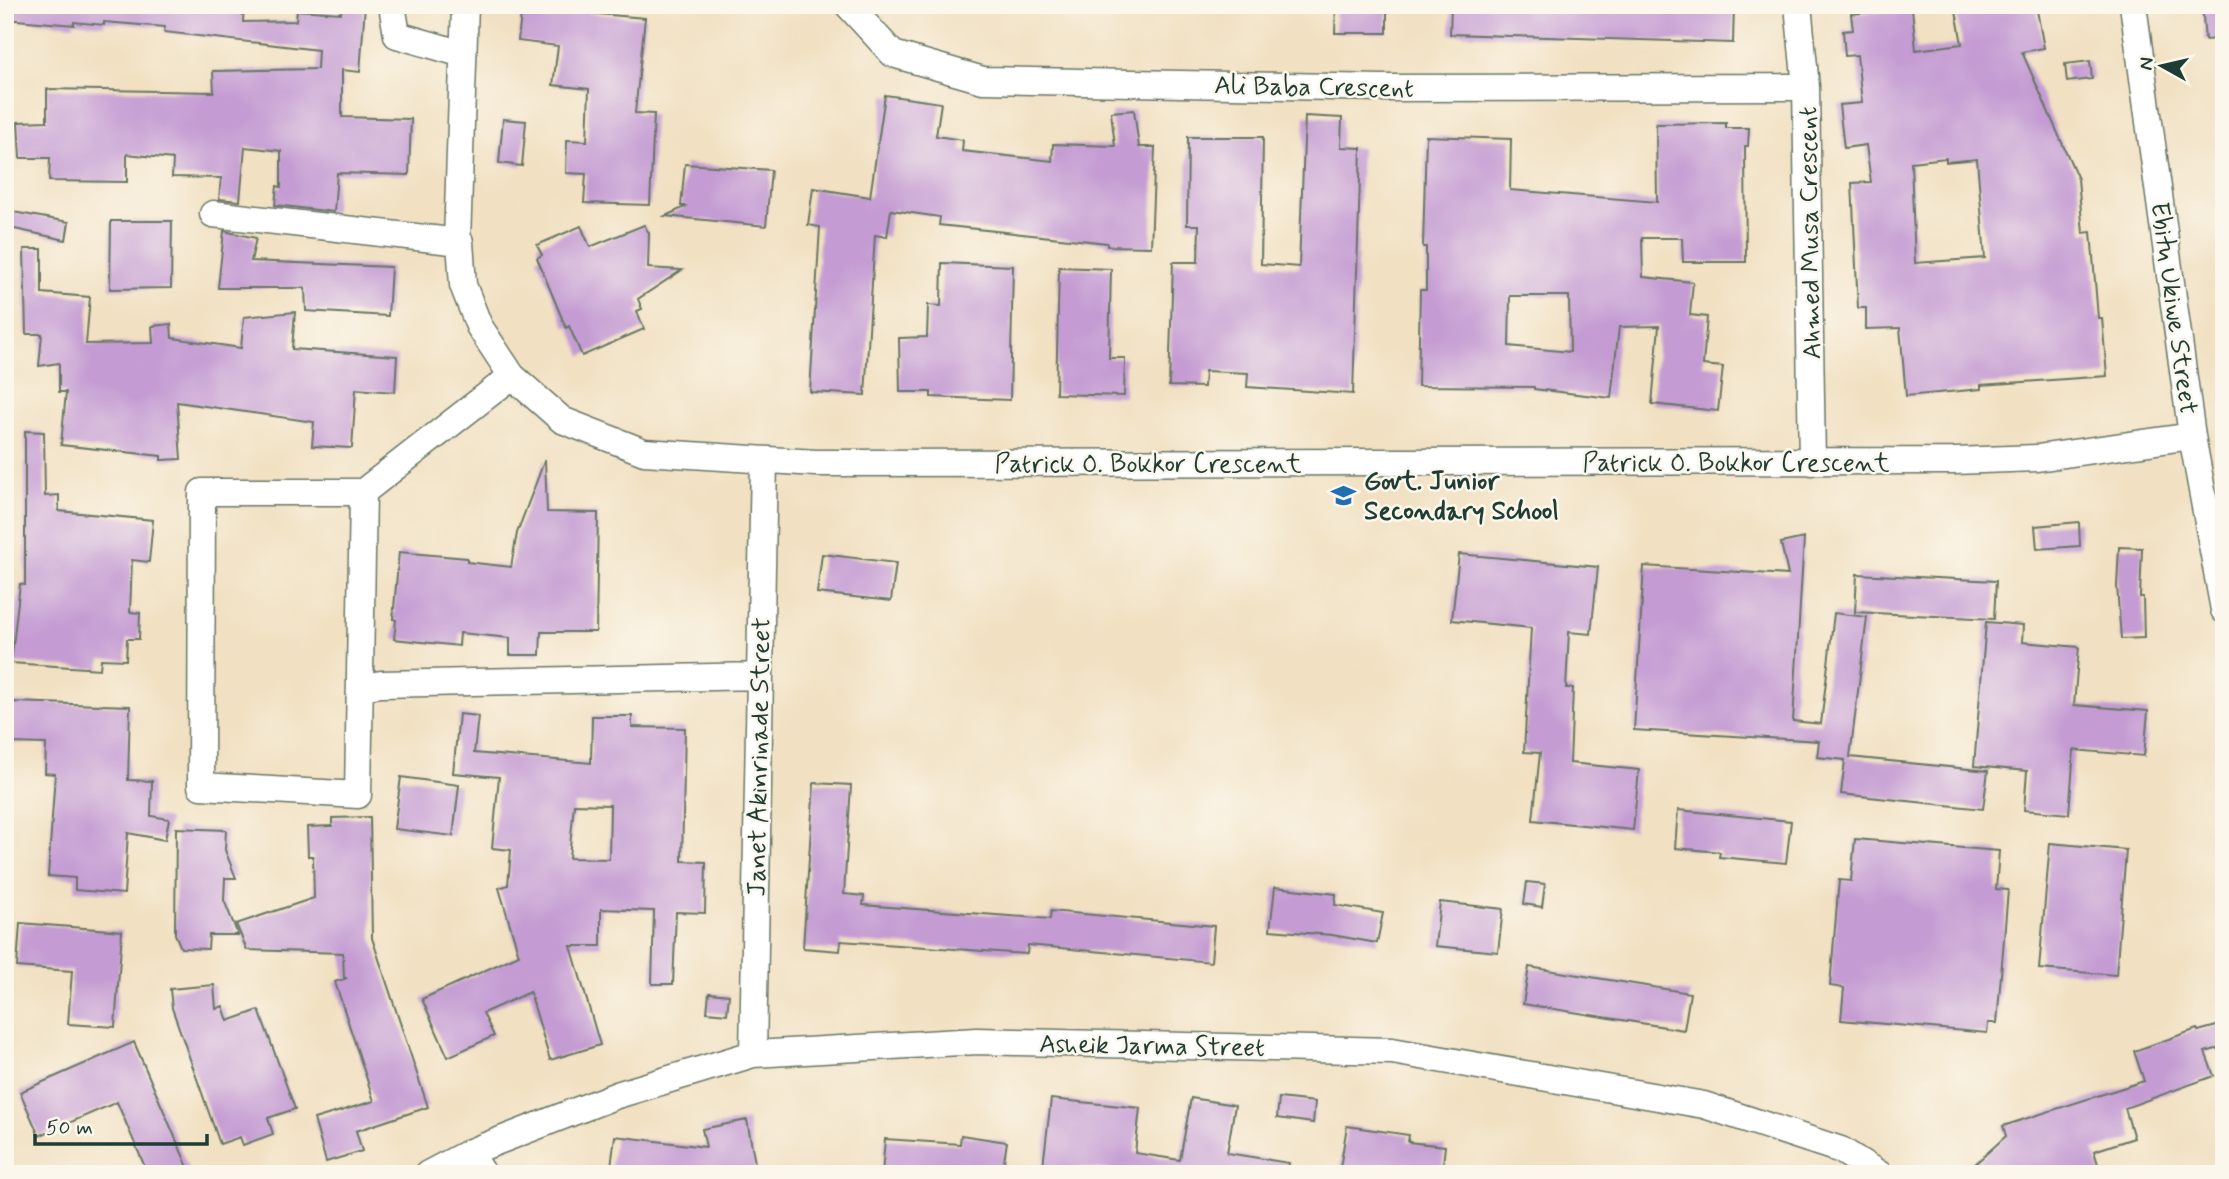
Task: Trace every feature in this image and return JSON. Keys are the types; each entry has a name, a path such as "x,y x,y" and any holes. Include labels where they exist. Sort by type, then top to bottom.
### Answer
{"street":[{"path":"392,5 397,35 463,54"},
{"name":"Patrick O. Bokkor Crescent","path":"465,5 457,241 460,243 463,285 480,326 512,376 562,420 644,452 816,463 1812,462 2037,458 2192,436"},
{"name":"Ali Baba Crescent","path":"848,5 893,54 983,80 1381,88 1806,86"},
{"name":"Ahmed Musa Crescent","path":"1798,5 1806,86 1812,462"},
{"name":"Ebitu Ukiwe Street","path":"2133,5 2192,436 2224,610"},
{"path":"213,214 460,243"},
{"path":"363,492 358,794 201,786 202,492 363,492 512,376"},
{"name":"Janet Akinrinade Street","path":"753,1054 764,460"},
{"path":"360,687 381,684 760,676"},
{"name":"Asheik Jarma Street","path":"428,1174 477,1163 617,1095 753,1054 977,1041 1392,1051 1704,1105 1841,1150 1880,1174"}],"building":[{"path":"5,5 244,5 243,22 296,21 297,10 341,13 342,5 365,5 360,72 342,70 342,117 411,119 409,175 337,173 334,212 275,205 277,186 281,187 281,151 245,147 240,201 219,199 221,178 172,177 173,159 127,154 127,182 49,181 50,158 20,158 18,122 47,121 47,89 214,92 213,71 317,69 318,50 164,32 165,27 104,22 104,25 74,22 74,25 5,19"},
{"path":"522,5 588,5 587,13 645,18 635,113 654,114 650,205 584,203 586,174 566,173 567,140 587,141 589,89 553,85 558,46 518,41"},
{"path":"1336,5 1387,5 1387,33 1335,33"},
{"path":"1451,5 1734,5 1733,43 1450,34"},
{"path":"1955,5 1979,5 1979,11 2012,5 2036,5 2044,48 2022,52 2078,179 2083,233 2091,232 2098,318 2102,318 2107,376 1981,385 1981,389 1906,396 1900,328 1866,329 1866,308 1858,308 1852,183 1871,182 1866,145 1844,148 1839,105 1862,103 1857,55 1845,56 1843,31 1853,30 1851,14 1912,8 1916,50 1962,44","holes":["1946,158 1946,162 1977,159 1985,258 1915,263 1911,162"]},
{"path":"2202,5 2224,5 2224,38 2205,40"},
{"path":"2090,61 2092,79 2067,82 2065,64"},
{"path":"885,95 941,103 936,136 963,140 962,151 1052,161 1053,144 1115,146 1111,112 1134,110 1139,147 1155,147 1151,247 1107,246 1107,243 939,225 940,217 891,210 887,237 875,235 865,395 810,392 820,227 808,225 813,188 870,197"},
{"path":"1305,116 1342,118 1341,147 1361,148 1353,394 1247,387 1248,373 1205,371 1204,387 1169,386 1173,262 1198,262 1199,225 1187,225 1188,137 1263,137 1261,264 1299,267"},
{"path":"503,119 526,121 522,166 499,163"},
{"path":"1726,123 1726,128 1749,128 1748,146 1745,146 1746,262 1683,262 1682,238 1642,238 1643,277 1693,282 1690,315 1707,317 1703,365 1723,367 1718,411 1652,404 1659,326 1619,327 1611,398 1534,387 1418,386 1420,290 1426,290 1426,247 1423,247 1426,136 1511,139 1510,190 1657,202 1656,124","holes":["1510,296 1569,296 1570,352 1509,346"]},
{"path":"685,164 771,170 766,226 665,216 687,206 681,206"},
{"path":"13,212 69,222 66,240 10,228"},
{"path":"111,221 172,221 171,288 110,289"},
{"path":"644,225 649,233 648,268 682,270 638,299 642,309 637,311 644,329 582,356 569,326 566,328 537,258 542,255 537,245 581,226 590,247"},
{"path":"224,231 256,238 251,261 391,267 388,316 306,311 305,288 218,288"},
{"path":"24,249 42,249 42,293 90,297 86,344 153,343 152,326 171,324 172,338 241,348 244,317 295,312 292,349 397,356 395,392 356,389 352,448 312,446 314,422 177,402 181,459 161,460 161,456 61,445 66,392 59,392 59,363 39,366 42,334 26,334"},
{"path":"942,263 1013,266 1010,400 931,397 931,392 900,392 899,338 927,337 928,305 941,306"},
{"path":"1059,267 1111,269 1109,358 1125,358 1124,396 1056,394"},
{"path":"25,431 44,432 45,496 59,495 59,511 153,520 149,562 132,560 130,612 140,613 139,639 127,639 126,660 101,659 100,669 11,663 20,584 25,585"},
{"path":"545,459 547,512 598,513 596,632 541,632 540,655 510,655 510,638 460,633 459,646 394,639 396,620 393,619 399,552 467,558 467,562 511,567 517,533"},
{"path":"2079,522 2080,546 2037,549 2035,526"},
{"path":"1804,538 1793,721 1821,724 1834,613 1867,617 1850,757 1988,771 1983,809 1841,794 1845,760 1817,757 1819,741 1634,730 1644,566 1788,575 1781,543"},
{"path":"2119,547 2142,548 2140,597 2143,597 2144,638 2121,639 2117,586"},
{"path":"822,554 896,563 891,601 817,593"},
{"path":"1459,554 1598,567 1591,634 1569,632 1566,688 1573,688 1570,763 1639,770 1633,830 1533,820 1540,753 1524,752 1531,628 1452,620"},
{"path":"1857,574 1996,581 1994,619 1855,612"},
{"path":"1986,622 2023,625 2022,642 2079,647 2074,705 2148,711 2144,756 2074,750 2069,814 2024,810 2027,771 1974,766"},
{"path":"13,702 130,706 128,780 152,781 151,816 169,819 165,840 128,833 124,894 75,890 75,878 48,876 55,774 45,773 46,744 12,743"},
{"path":"459,714 478,716 474,753 591,763 592,716 632,716 632,727 685,728 682,861 706,862 705,913 676,912 673,984 652,984 654,911 601,909 601,946 571,946 600,1045 550,1060 530,992 483,1013 494,1036 448,1057 422,999 519,955 499,888 508,885 511,850 492,848 499,777 453,773","holes":["574,804 610,805 609,859 569,858"]},
{"path":"401,777 459,785 453,836 394,829"},
{"path":"814,783 851,785 844,894 864,896 863,905 1050,919 1051,911 1214,926 1211,962 1028,945 1027,954 841,941 840,951 803,948"},
{"path":"1678,810 1791,821 1786,863 1719,857 1720,852 1675,848"},
{"path":"370,817 372,938 428,1107 356,1131 362,1151 326,1162 314,1119 374,1101 335,982 347,978 344,978 343,953 247,950 236,924 314,898 313,856 308,856 307,827 332,826 332,818"},
{"path":"176,828 226,830 225,850 236,878 225,878 224,900 238,935 209,935 208,949 181,948 175,934"},
{"path":"1855,839 1999,851 1996,889 2008,890 1997,1023 1988,1023 1987,1033 1841,1020 1844,988 1830,986 1839,880 1851,881"},
{"path":"2050,843 2126,850 2116,975 2039,969"},
{"path":"1527,882 1545,884 1542,907 1524,904"},
{"path":"1275,887 1336,894 1335,905 1383,913 1377,943 1332,935 1270,930"},
{"path":"1440,902 1503,909 1498,952 1435,946"},
{"path":"20,923 122,931 115,1027 68,1024 72,971 17,967"},
{"path":"1529,967 1690,993 1684,1030 1523,1004"},
{"path":"214,985 216,1009 223,1006 228,1021 259,1010 295,1109 268,1118 273,1134 243,1145 240,1137 220,1144 172,1008 170,989"},
{"path":"709,993 729,995 727,1014 707,1012"},
{"path":"2224,1024 2224,1047 2205,1052 2214,1076 2125,1108 2134,1138 2094,1151 2101,1174 1964,1174 2006,1136 2003,1126 2144,1081 2134,1051 2197,1029 2198,1031"},
{"path":"134,1042 191,1174 148,1174 117,1102 39,1136 20,1092"},
{"path":"1191,1098 1235,1105 1227,1153 1289,1163 1288,1174 1138,1174 1081,1167 1080,1170 1043,1166 1051,1099 1140,1108 1135,1153 1180,1160"},
{"path":"1279,1098 1315,1102 1313,1123 1277,1118"},
{"path":"747,1120 757,1174 610,1174 615,1136 706,1147 702,1129"},
{"path":"1347,1126 1409,1135 1408,1142 1445,1146 1442,1174 1339,1174"},
{"path":"961,1135 1007,1142 1002,1174 882,1174 885,1139 960,1144"}],"place":[{"name":"Govt. Junior Secondary School","path":"1344,495"}]}
